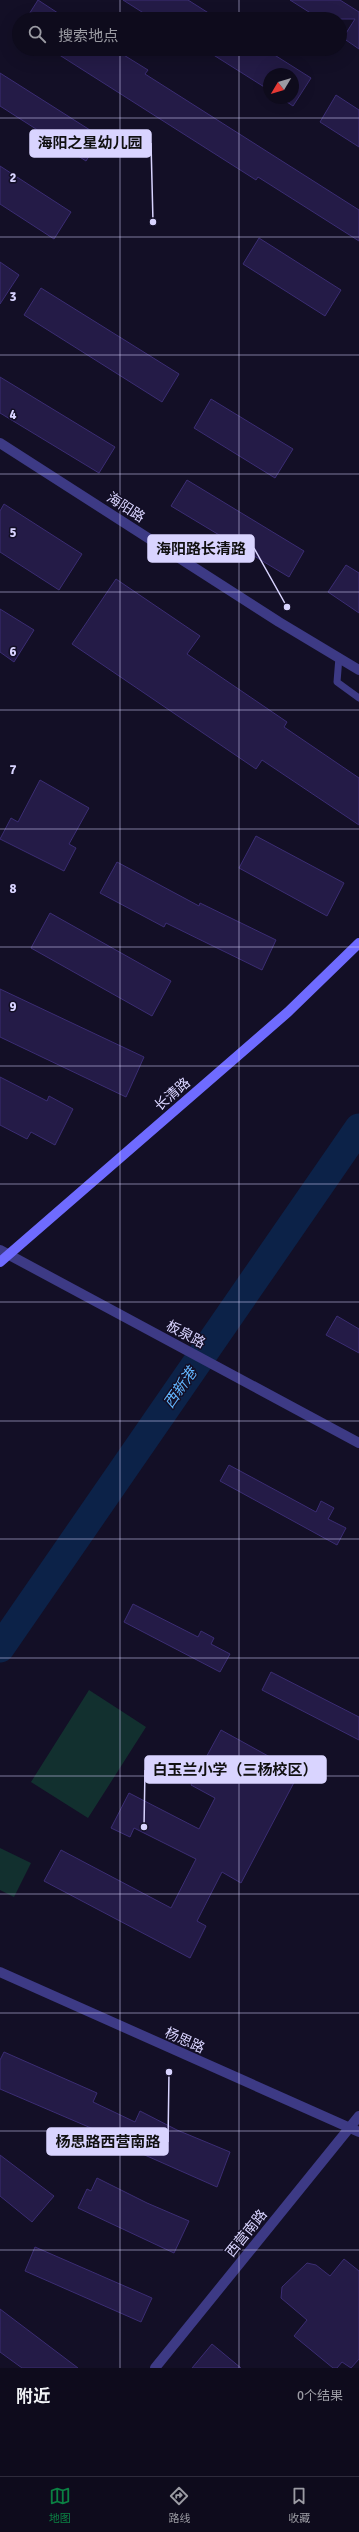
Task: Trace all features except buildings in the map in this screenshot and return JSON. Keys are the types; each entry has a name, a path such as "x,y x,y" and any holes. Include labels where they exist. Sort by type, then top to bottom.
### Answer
{"main road":[{"name":"长清路","path":"0,1262 4,1252 288,1012 359,943"}],"street":[{"name":"海阳路","path":"0,443 278,622 359,670"},
{"name":"板泉路","path":"4,1252 359,1443"},
{"name":"杨思路","path":"0,1972 359,2132"},
{"name":"西营南路","path":"155,2368 359,2116"}],"lane":[{"path":"339,657 337,682 359,698"}],"green space":[{"path":"89,1690 146,1727 88,1818 31,1782"},
{"path":"0,1848 31,1863 14,1897 0,1890"}],"waterway":[{"name":"西新港","path":"0,1648 359,1128"}],"place":[{"name":"海阳之星幼儿园","path":"153,222"},
{"name":"海阳路长清路","path":"287,607"},
{"name":"白玉兰小学（三杨校区）","path":"144,1827"},
{"name":"杨思路西营南路","path":"169,2072"}]}
